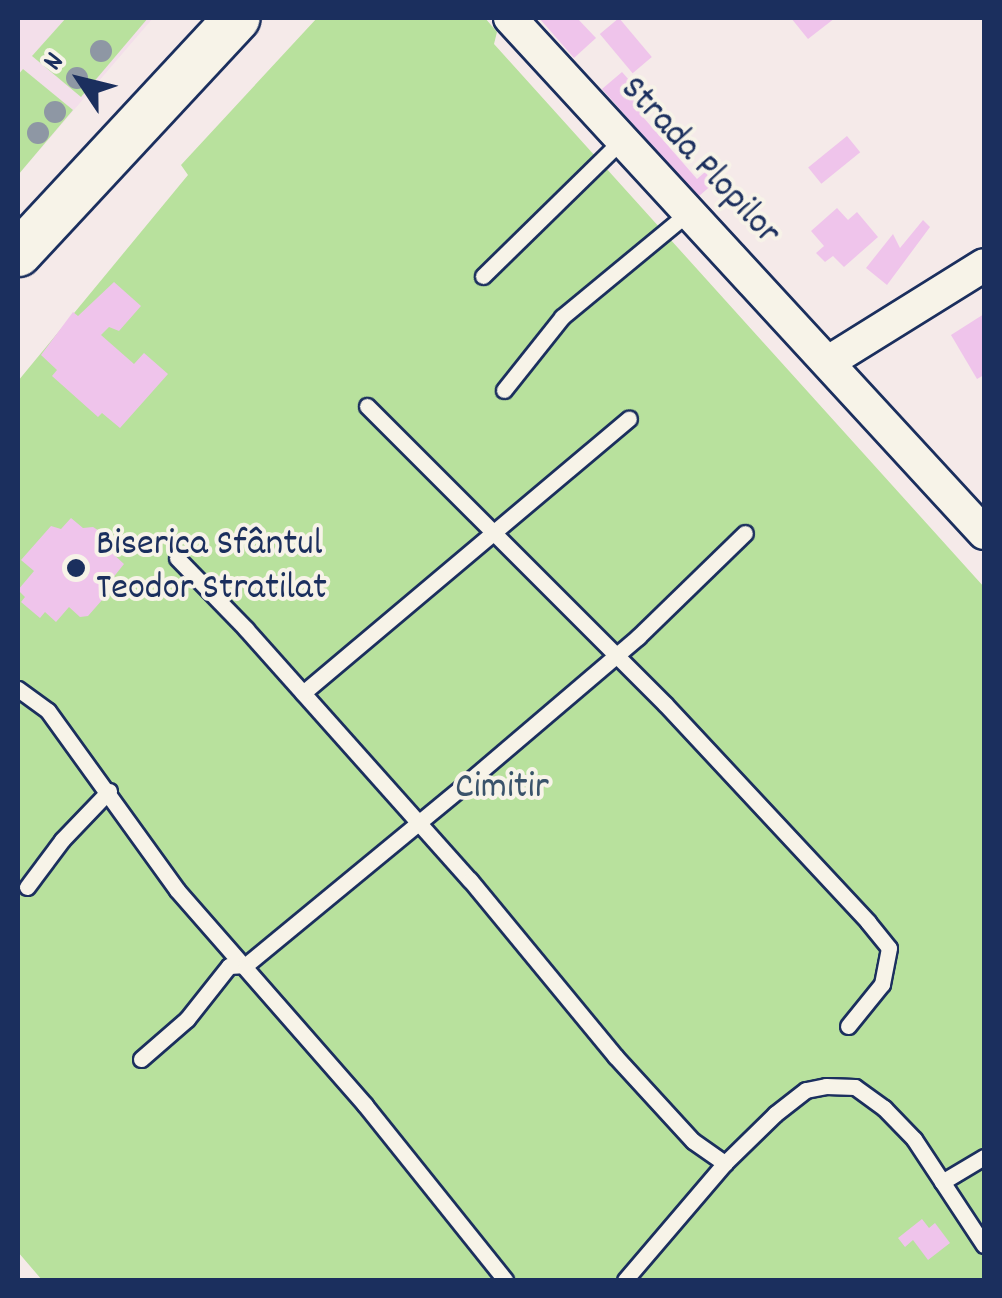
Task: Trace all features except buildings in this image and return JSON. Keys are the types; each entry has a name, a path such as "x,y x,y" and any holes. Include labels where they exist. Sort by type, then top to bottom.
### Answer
{"main road":[{"path":"18,253 236,18"}],"street":[{"name":"Strada Plopilor","path":"510,18 830,361 984,533"},
{"path":"830,361 984,265"}],"lane":[{"path":"483,276 623,139"},
{"path":"504,390 562,317 690,212"},
{"path":"367,406 615,655 888,948 882,984 848,1026"},
{"path":"304,693 602,445 629,418"},
{"path":"141,1060 187,1019 230,966 246,965 418,822 615,655 745,533"},
{"path":"177,558 418,822 615,1056 693,1140 725,1163"},
{"path":"18,689 48,711 110,790 177,890 246,965 505,1280"},
{"path":"27,887 62,840 110,790"},
{"path":"625,1280 725,1163 806,1090 826,1086 855,1088 884,1108 914,1140 984,1245"},
{"path":"942,1182 984,1156"}],"shaded area":[{"path":"18,18 153,18 18,175"}],"green space":[{"path":"66,18 148,18 81,97 32,56"},
{"name":"Cimitir","path":"317,18 485,18 497,32 494,44 984,587 984,1280 42,1280 18,1252 18,381 188,175 181,165"},
{"path":"23,69 73,110 18,175 18,75"}],"place":[{"name":"Biserica Sfântul Teodor Stratilat","path":"76,568"}]}
